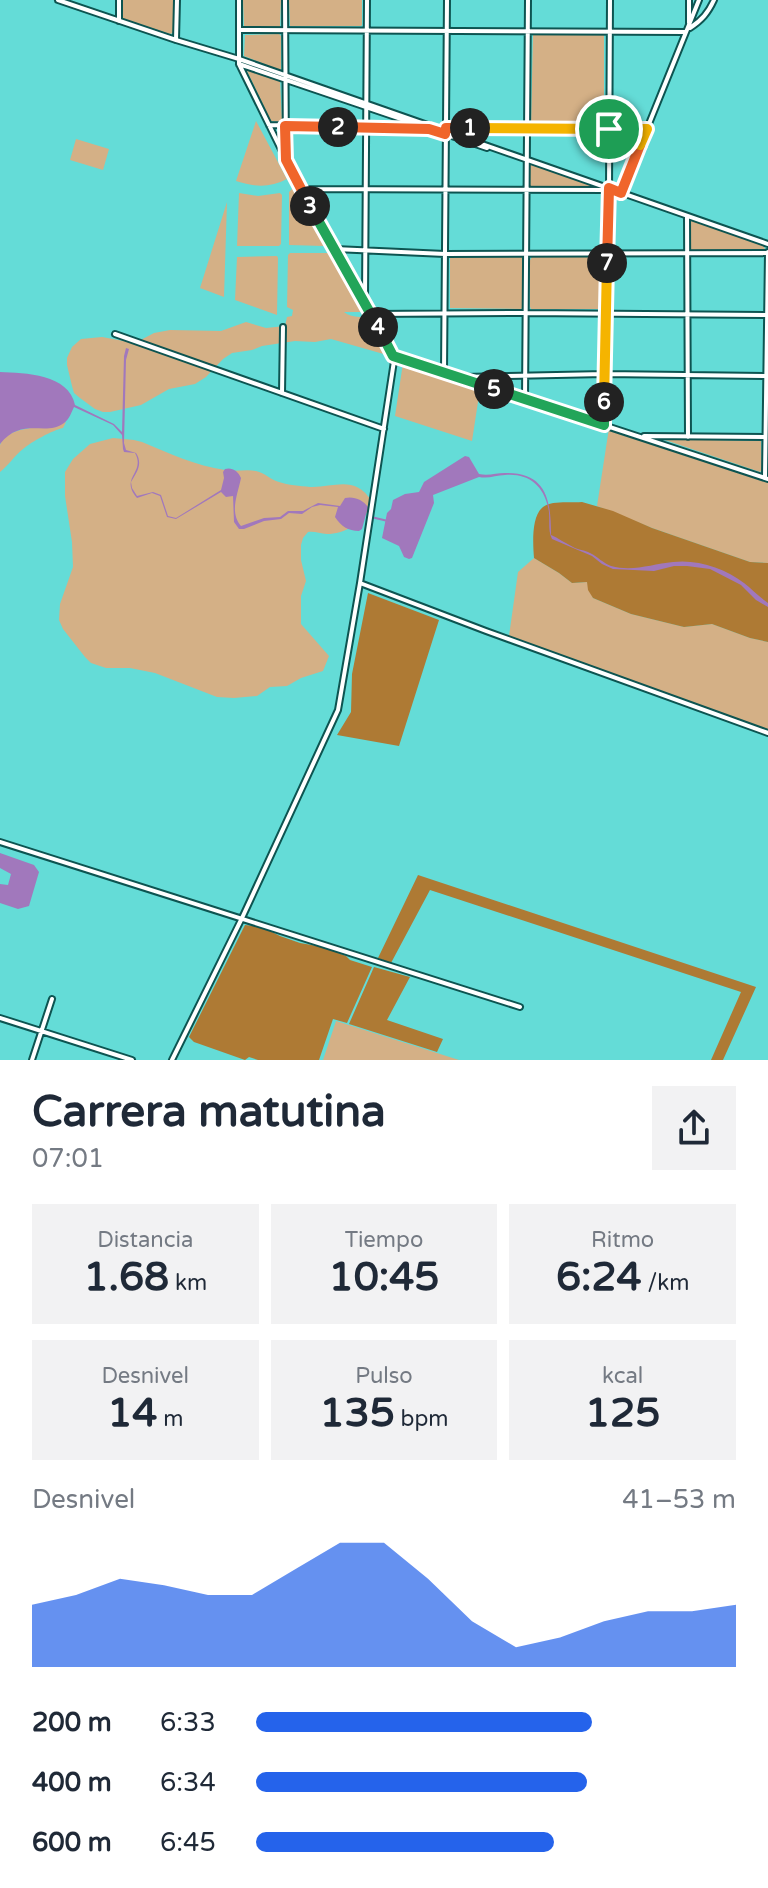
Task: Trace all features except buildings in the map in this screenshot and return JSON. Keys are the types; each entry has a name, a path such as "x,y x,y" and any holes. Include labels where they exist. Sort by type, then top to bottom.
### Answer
{"street":[{"path":"58,0 768,244"},
{"path":"119,0 119,21"},
{"path":"176,40 177,0"},
{"path":"172,1060 338,710 393,356 301,189 239,62 239,0"},
{"path":"285,0 286,160"},
{"path":"365,301 367,0"},
{"path":"444,372 447,0"},
{"path":"525,399 528,0"},
{"path":"604,425 610,0"},
{"path":"688,29 689,0"},
{"path":"621,193 699,0"},
{"path":"239,30 609,32 688,29 709,11 714,0"},
{"path":"366,105 429,129"},
{"path":"269,125 446,131 647,129"},
{"path":"301,189 608,189"},
{"path":"687,216 688,437"},
{"path":"335,249 445,254 768,252 766,478 393,356"},
{"path":"372,314 768,315"},
{"path":"282,393 283,327"},
{"path":"115,334 384,429"},
{"path":"457,377 605,374 767,376"},
{"path":"639,436 765,437"},
{"path":"360,583 768,733"},
{"path":"0,842 520,1007"},
{"path":"32,1060 52,999"},
{"path":"0,1018 132,1060"}],"shaded area":[{"path":"122,0 174,0 173,33 124,19"},
{"path":"243,0 281,0 280,27 244,26"},
{"path":"289,0 362,0 362,25 290,26"},
{"path":"279,34 280,70 244,56 245,35"},
{"path":"533,34 604,35 604,125 531,124"},
{"path":"249,70 280,81 280,122 271,121"},
{"path":"256,121 287,179 262,186 236,181"},
{"path":"76,139 109,149 103,170 70,160"},
{"path":"530,164 600,188 530,188"},
{"path":"293,188 323,246 289,245 289,192"},
{"path":"239,193 282,195 279,246 237,246"},
{"path":"227,202 224,297 200,288"},
{"path":"692,220 763,245 765,249 692,250"},
{"path":"290,253 328,253 331,256 362,309 361,312 344,312 369,320 387,355 331,339 295,341 232,353 195,384 169,389 141,405 103,412 74,393 67,358 72,347 81,339 102,337 135,343 154,333 170,330 221,331 246,322 266,328 285,326 293,310 287,307"},
{"path":"277,256 277,315 235,300 237,257"},
{"path":"450,257 522,257 523,307 450,308"},
{"path":"532,257 601,257 601,309 531,309"},
{"path":"126,348 129,349 126,360 124,443 126,450 136,453 139,461 131,482 138,460 135,453 124,452 122,435 113,425 74,407 67,420 57,427 17,431 0,444 0,372 55,381 71,395 75,405 114,424 122,432"},
{"path":"403,363 480,389 472,441 395,416"},
{"path":"66,422 63,428 27,446 0,472 0,445 4,438 19,430"},
{"path":"609,428 768,481 768,563 750,562 597,506"},
{"path":"113,438 142,442 214,468 256,471 286,484 310,487 344,484 365,493 372,502 365,515 354,525 341,532 308,532 301,545 306,581 301,596 301,624 329,656 323,671 287,686 270,687 257,696 217,697 155,673 130,668 106,668 91,663 85,657 59,620 60,604 73,567 65,472 73,459 90,444"},
{"path":"662,439 761,441 762,470 760,472"},
{"path":"465,456 469,457 479,474 519,474 538,483 548,500 551,535 546,499 533,482 513,475 479,477 433,495 434,503 409,559 404,557 399,546 382,538 393,500 419,492 424,482"},
{"path":"232,469 241,478 235,509 241,526 264,518 280,517 288,511 303,511 318,503 340,506 345,498 358,499 368,507 359,531 348,529 340,523 335,517 338,507 320,505 302,514 289,513 281,519 239,529 234,522 233,496 226,497 221,492 176,519 167,517 160,496 152,493 137,498 132,491 131,482 137,496 153,492 161,495 168,516 176,518 221,490 223,472"},
{"path":"582,502 750,562 768,563 768,642 712,624 684,627 631,614 593,598 587,582 572,583 534,558 534,531 539,511 551,503"},
{"path":"551,535 619,568 682,561 710,566 744,583 768,603 768,607 741,585 710,569 674,566 654,571 613,569 552,539"},
{"path":"534,558 572,583 587,582 593,598 631,614 684,627 712,624 768,642 768,731 509,636 518,572"},
{"path":"368,593 439,620 399,746 337,735 351,712 352,674"},
{"path":"0,853 34,865 39,872 29,906 18,909 0,903 0,884 8,885 11,874 0,868"},
{"path":"418,875 756,987 723,1060 711,1060 741,992 430,890 391,963 378,958"},
{"path":"245,925 262,927 300,943 323,947 372,967 347,1023 333,1019 319,1060 258,1060 249,1057 245,1060 194,1042 189,1037"},
{"path":"374,967 410,977 387,1020 443,1039 437,1052 349,1024"},
{"path":"336,1021 459,1060 323,1060"}],"waterway":[{"path":"371,517 388,521"}],"route":[{"path":"285,126 429,129 445,134 446,128 609,129 647,129 621,193 609,188 604,425 393,356 286,160 285,126"}]}
